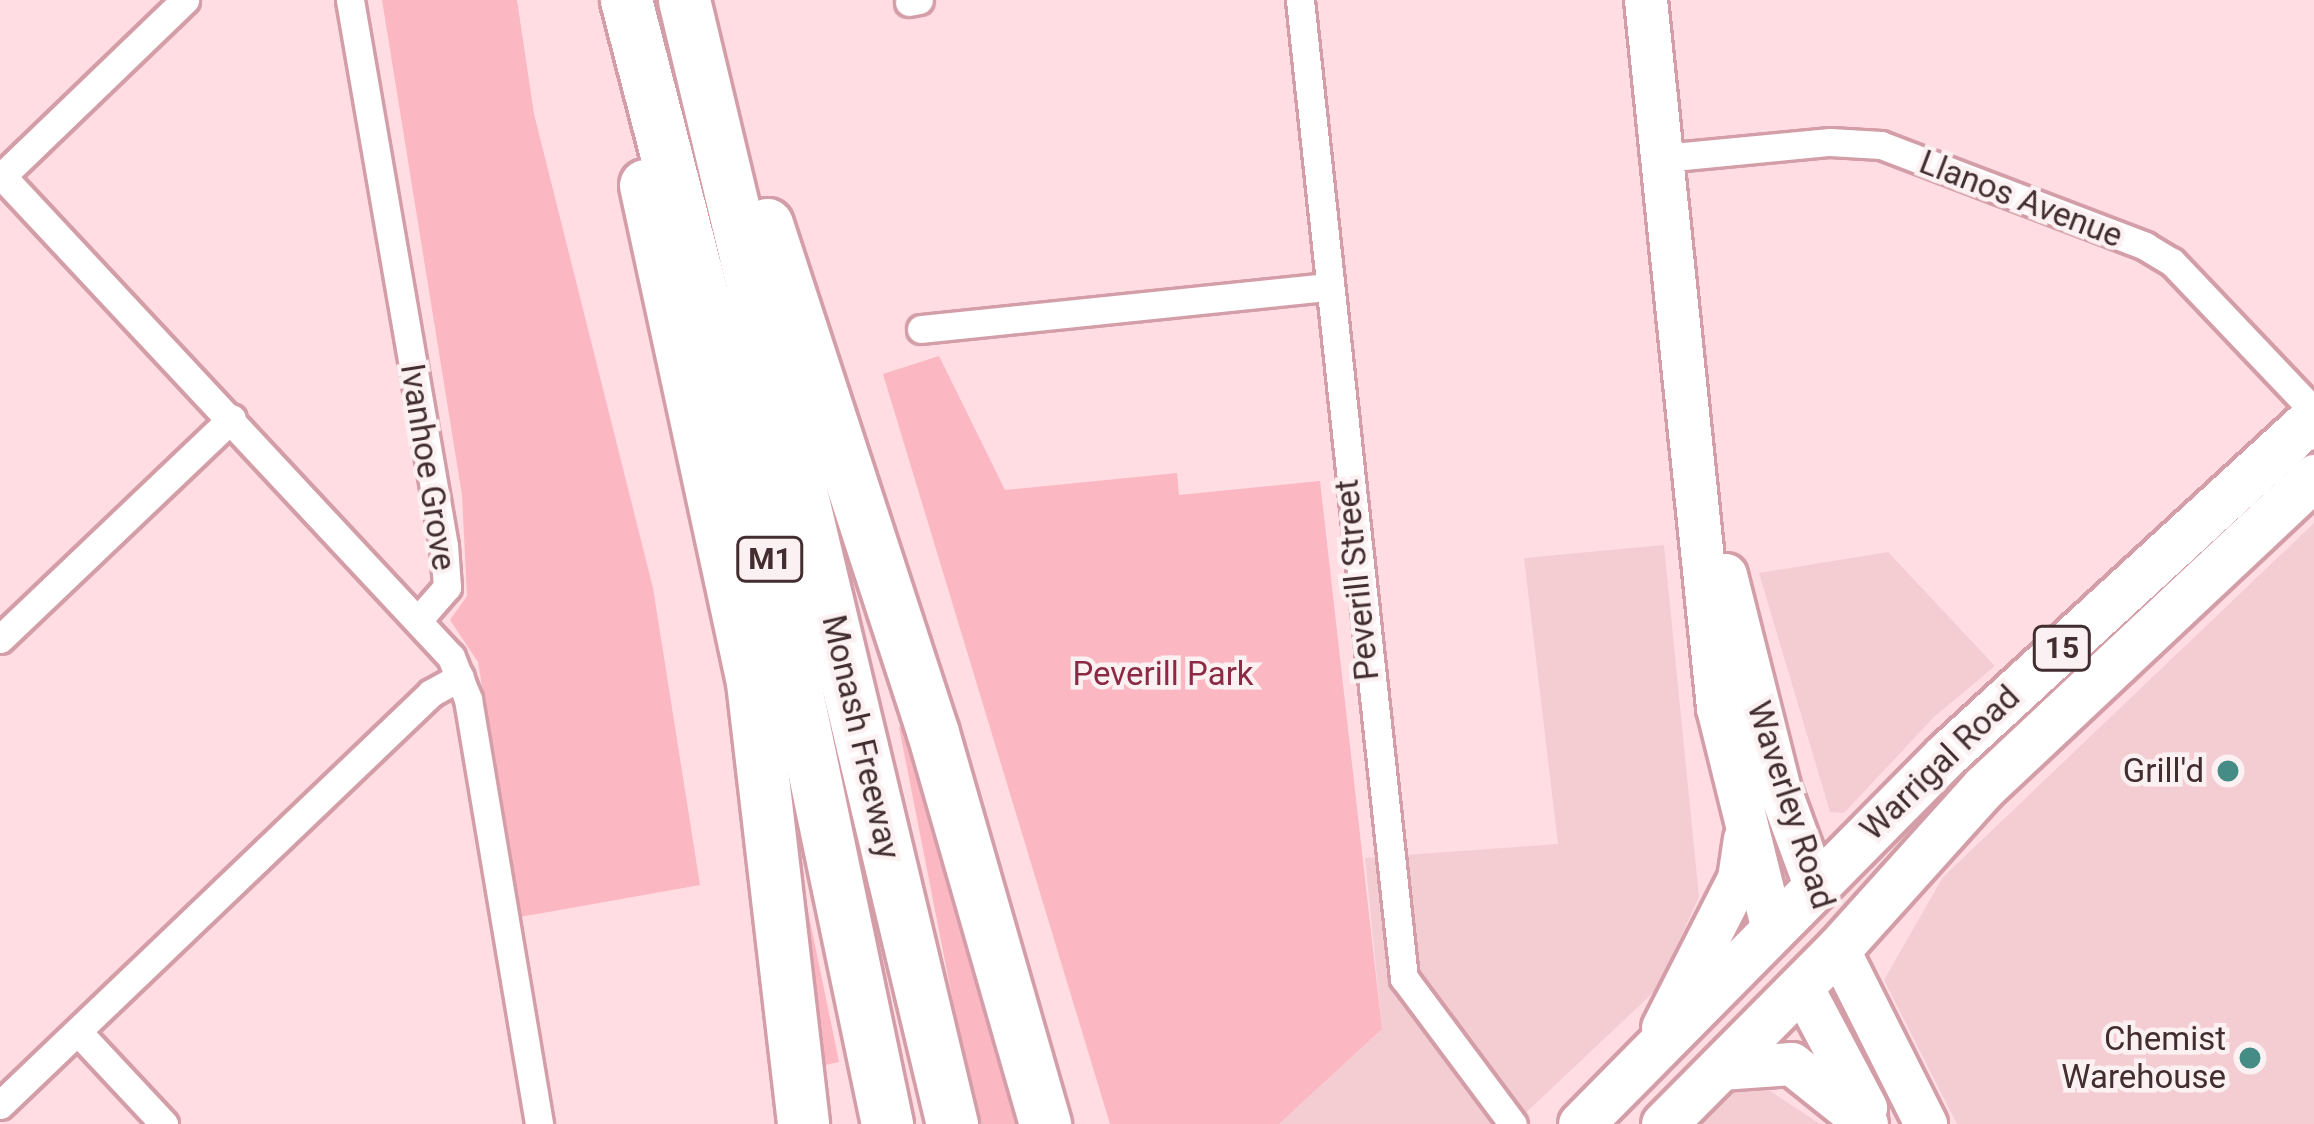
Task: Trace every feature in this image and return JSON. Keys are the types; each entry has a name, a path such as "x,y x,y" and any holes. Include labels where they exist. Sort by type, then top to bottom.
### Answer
{"highway":[{"path":"609,0 704,479 752,682 803,1124"},
{"name":"Monash Freeway","path":"626,0 769,556 887,1124"},
{"name":"Monash Freeway","path":"684,0 952,1124"},
{"path":"704,74 778,250 843,443 1045,1124"},
{"name":"Warrigal Road","path":"1581,1124 1815,885 2314,414"},
{"name":"Warrigal Road","path":"1664,1124 1838,950 1984,787 2314,476"},
{"name":"Waverley Road","path":"1815,885 1838,950"},
{"name":"Waverley Road","path":"1773,930 1802,987"}],"main road":[{"name":"Waverley Road","path":"1646,0 1718,708 1746,838 1773,930"},
{"name":"Waverley Road","path":"1693,471 1780,790 1815,885"},
{"path":"1633,1074 1711,939 1739,879 1746,838"},
{"name":"Waverley Road","path":"1838,950 1926,1124"},
{"name":"Waverley Road","path":"1802,987 1877,1124"},
{"path":"1721,1069 1792,1064 1867,1124"}],"street":[{"path":"185,0 1,176 420,618"},
{"name":"Ivanhoe Grove","path":"350,0 444,546 447,587 420,618 460,676 539,1124"},
{"path":"908,2 919,0"},
{"name":"Peverill Street","path":"1300,0 1404,978 1513,1124"},
{"name":"Llanos Avenue","path":"1663,158 1830,142 1881,146 2145,246 2172,262 2314,414"},
{"path":"921,328 1327,287"},
{"path":"0,639 232,418"},
{"path":"0,1105 431,693 460,676"},
{"path":"78,1032 164,1124"}],"shaded area":[{"path":"2314,523 2314,1124 1957,1124 1884,980 1943,877"},
{"path":"1664,545 1699,897 1657,989 1514,1124 1279,1124 1382,1029 1365,858 1558,844 1524,558"},
{"path":"1888,552 1995,666 1934,717 1844,813 1830,812 1759,573"},
{"path":"1767,1089 1820,1124 1697,1124 1735,1091"}],"green space":[{"path":"382,0 517,0 534,114 653,588 700,885 520,917 478,662 450,620 467,596 462,495"},
{"name":"Peverill Park","path":"939,356 1005,490 1177,473 1179,495 1320,481 1382,1029 1279,1124 1110,1124 883,374"},
{"path":"899,727 911,728 1016,1124 977,1124"},
{"path":"801,877 839,1062 821,1066 795,881"}],"place":[{"name":"Grill'd","path":"2228,771"},
{"name":"Chemist Warehouse","path":"2250,1058"}]}
